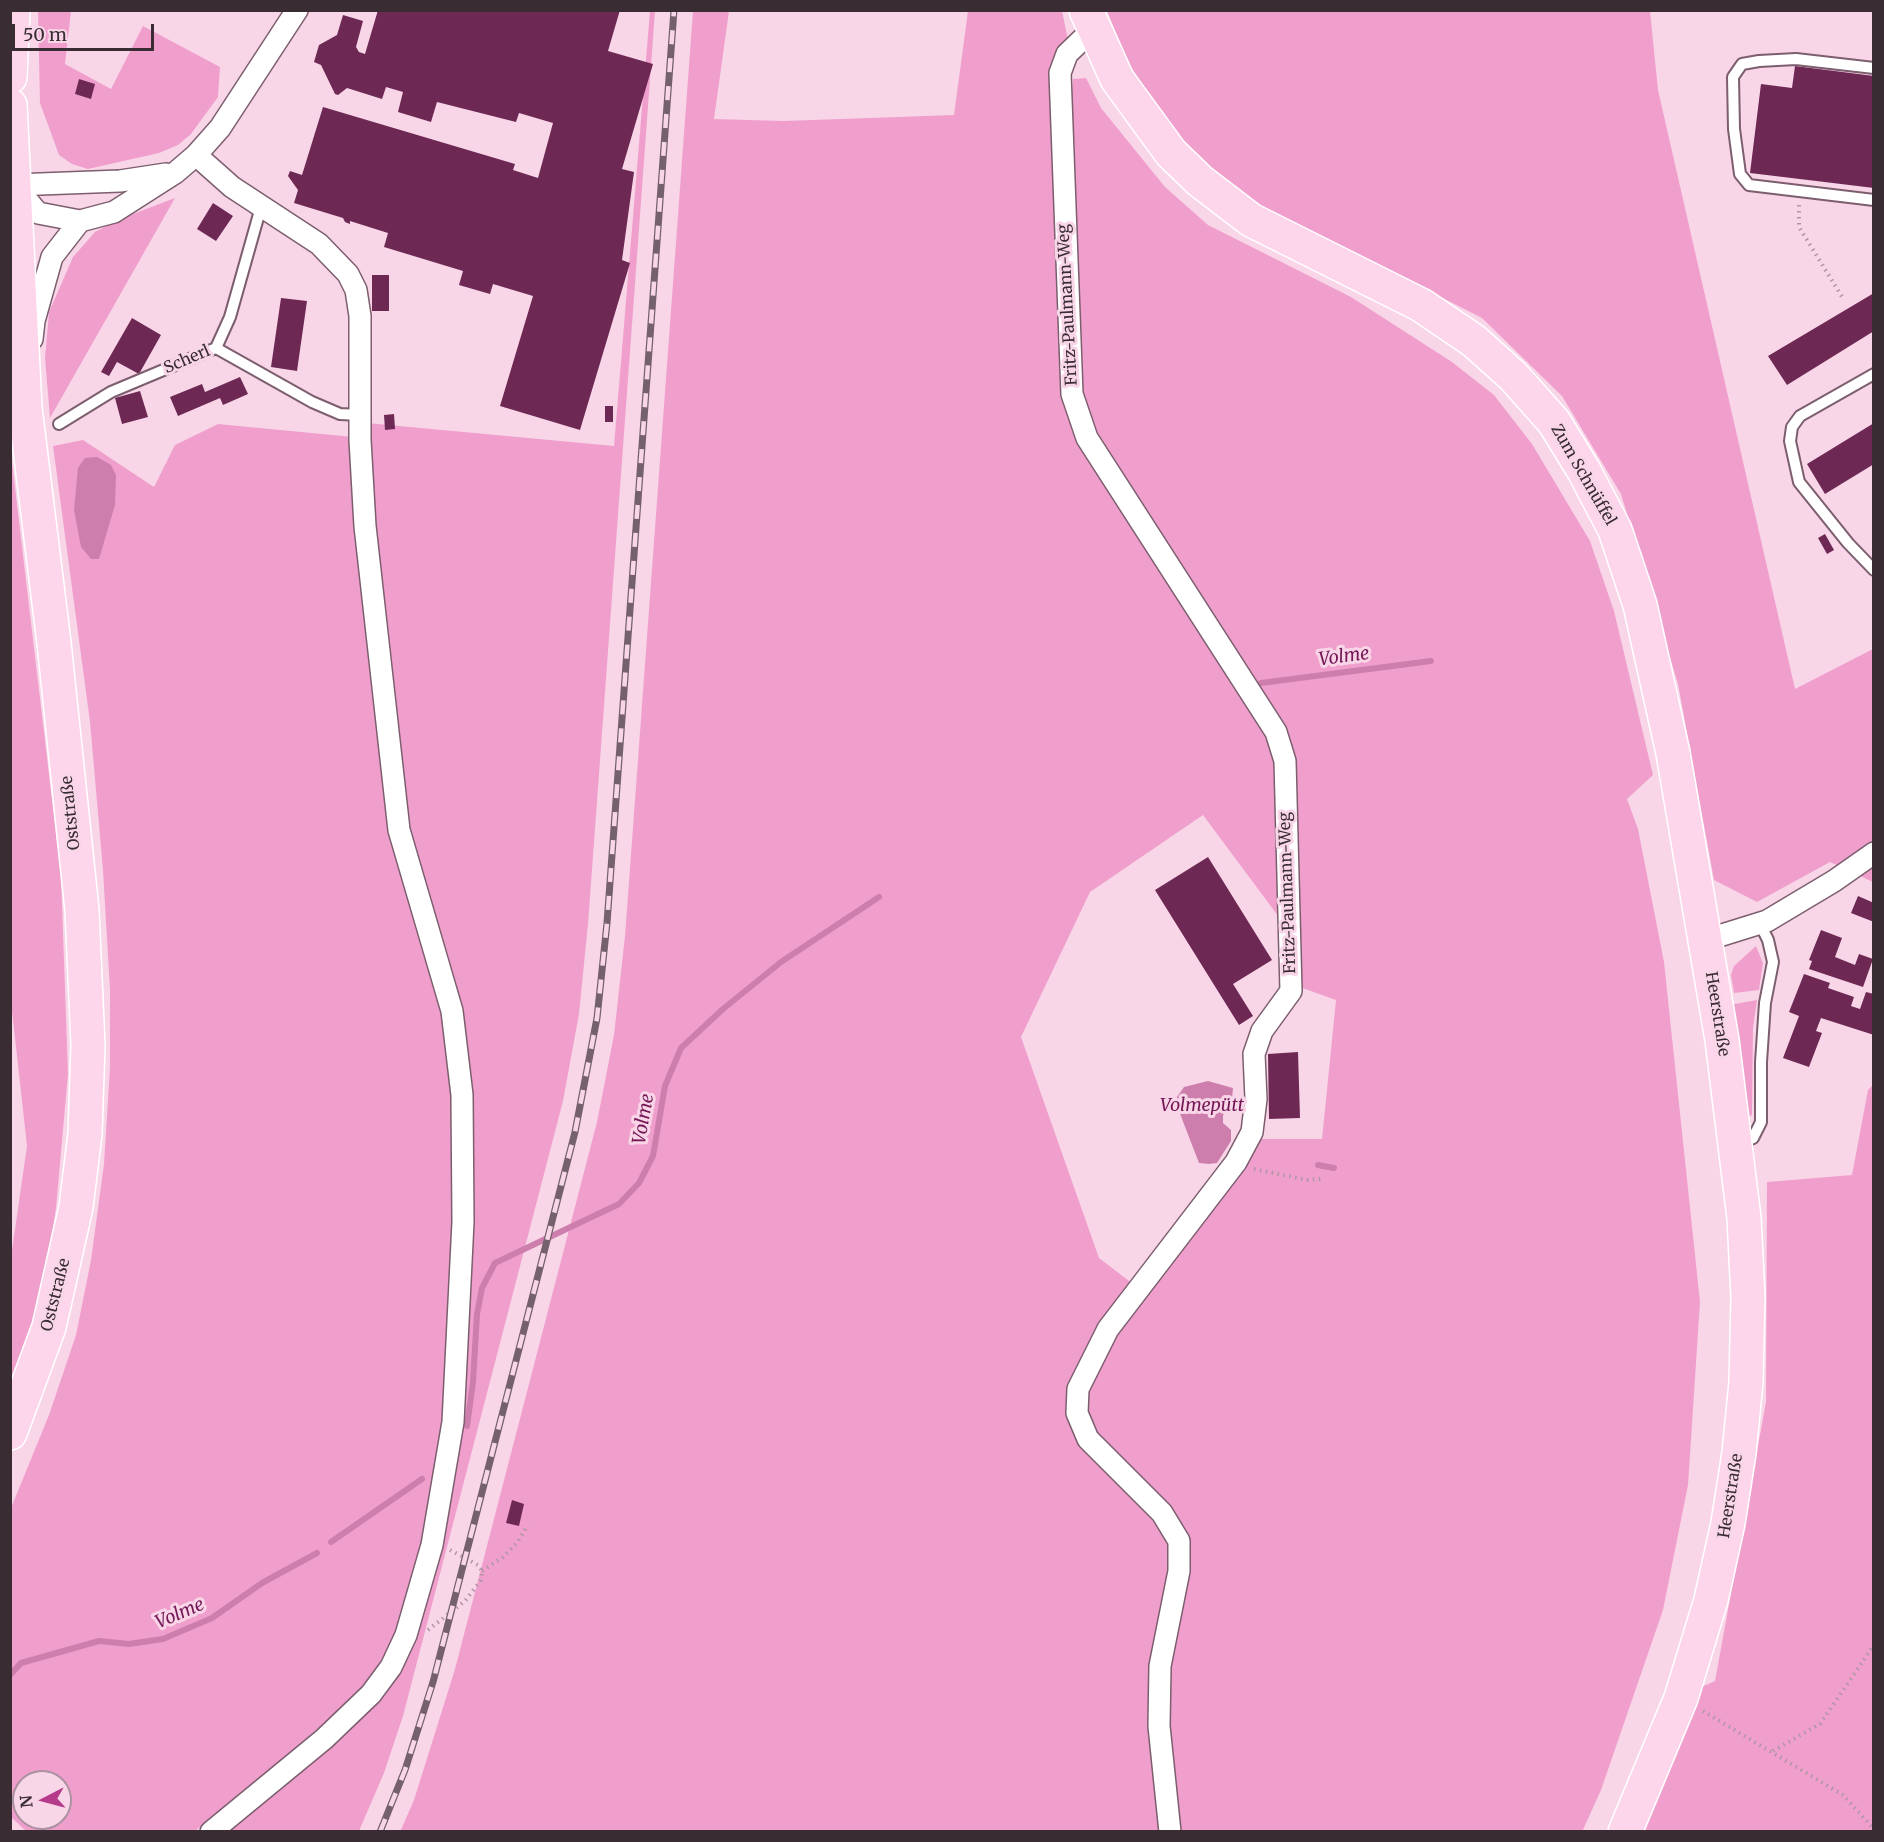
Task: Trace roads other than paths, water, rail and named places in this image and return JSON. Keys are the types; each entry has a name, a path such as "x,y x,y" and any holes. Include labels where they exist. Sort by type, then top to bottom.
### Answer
{"main road":[{"path":"10,77 13,10"},
{"name":"Zum Schnüffel","path":"1090,20 1117,79 1142,116 1171,153 1200,181 1251,220 1421,305 1473,341 1513,376 1554,422 1584,471 1615,530 1640,605 1673,753 1706,940"},
{"name":"Oststraße","path":"10,105 24,408 54,643 82,910 88,1045 85,1134 76,1207 49,1327 10,1432"},
{"name":"Heerstraße","path":"1625,1832 1681,1698 1716,1578 1728,1523 1746,1382 1748,1297 1744,1218 1706,940"}],"street":[{"path":"14,185 38,213 80,221 114,212 175,173 196,155 220,128 297,10"},
{"name":"Fritz-Paulmann-Weg","path":"1090,20 1067,54 1060,73 1072,394 1087,438 1276,732 1285,761 1290,991 1262,1030 1254,1054 1256,1099 1252,1132 1236,1162 1108,1329 1078,1389 1077,1413 1088,1439 1162,1513 1179,1542 1179,1571 1160,1666 1159,1726 1170,1832"},
{"path":"196,155 232,187 319,244 348,274 356,290 360,316 360,440 365,526 399,830 450,1001 461,1084 463,1222 453,1422 432,1545 406,1635 391,1667 371,1694 324,1739 211,1832"},
{"path":"14,185 120,181 175,173"},
{"path":"24,408 34,321 52,257 80,221"},
{"path":"1706,940 1760,924 1834,881 1874,853"}],"lane":[{"path":"1874,68 1796,59 1759,61 1742,64 1733,77 1734,129 1740,174 1749,186 1874,200"},
{"name":"Scherl","path":"59,424 111,392 216,348 230,317 261,207"},
{"path":"216,348 312,402 340,414 360,415"},
{"path":"1874,374 1800,416 1792,427 1790,441 1799,482 1848,543 1874,570"},
{"path":"1735,1144 1753,1138 1761,1122 1761,1062 1765,1003 1773,962 1768,940 1760,924"}],"water":[{"path":"97,457 111,465 116,475 115,505 99,559 91,559 81,547 74,510 78,468 85,458"},
{"name":"Volmepütt","path":"1208,1081 1233,1088 1231,1110 1223,1115 1223,1123 1231,1130 1231,1141 1217,1163 1209,1164 1199,1163 1177,1106 1177,1097 1184,1087"}],"waterway":[{"name":"Volme","path":"1261,683 1431,661"},
{"name":"Volme","path":"467,1426 473,1382 477,1314 482,1288 495,1263 619,1204 639,1183 653,1156 665,1086 681,1048 723,1009 781,962 879,897"},
{"name":"Volme","path":"1318,1165 1334,1168"},
{"name":"Volme","path":"331,1542 422,1479"},
{"name":"Volme","path":"10,1675 21,1663 99,1641 129,1644 163,1639 212,1618 262,1583 317,1553"}],"railway":[{"path":"380,1832 405,1770 433,1682 575,1132 597,1018 607,923 674,10"}]}
